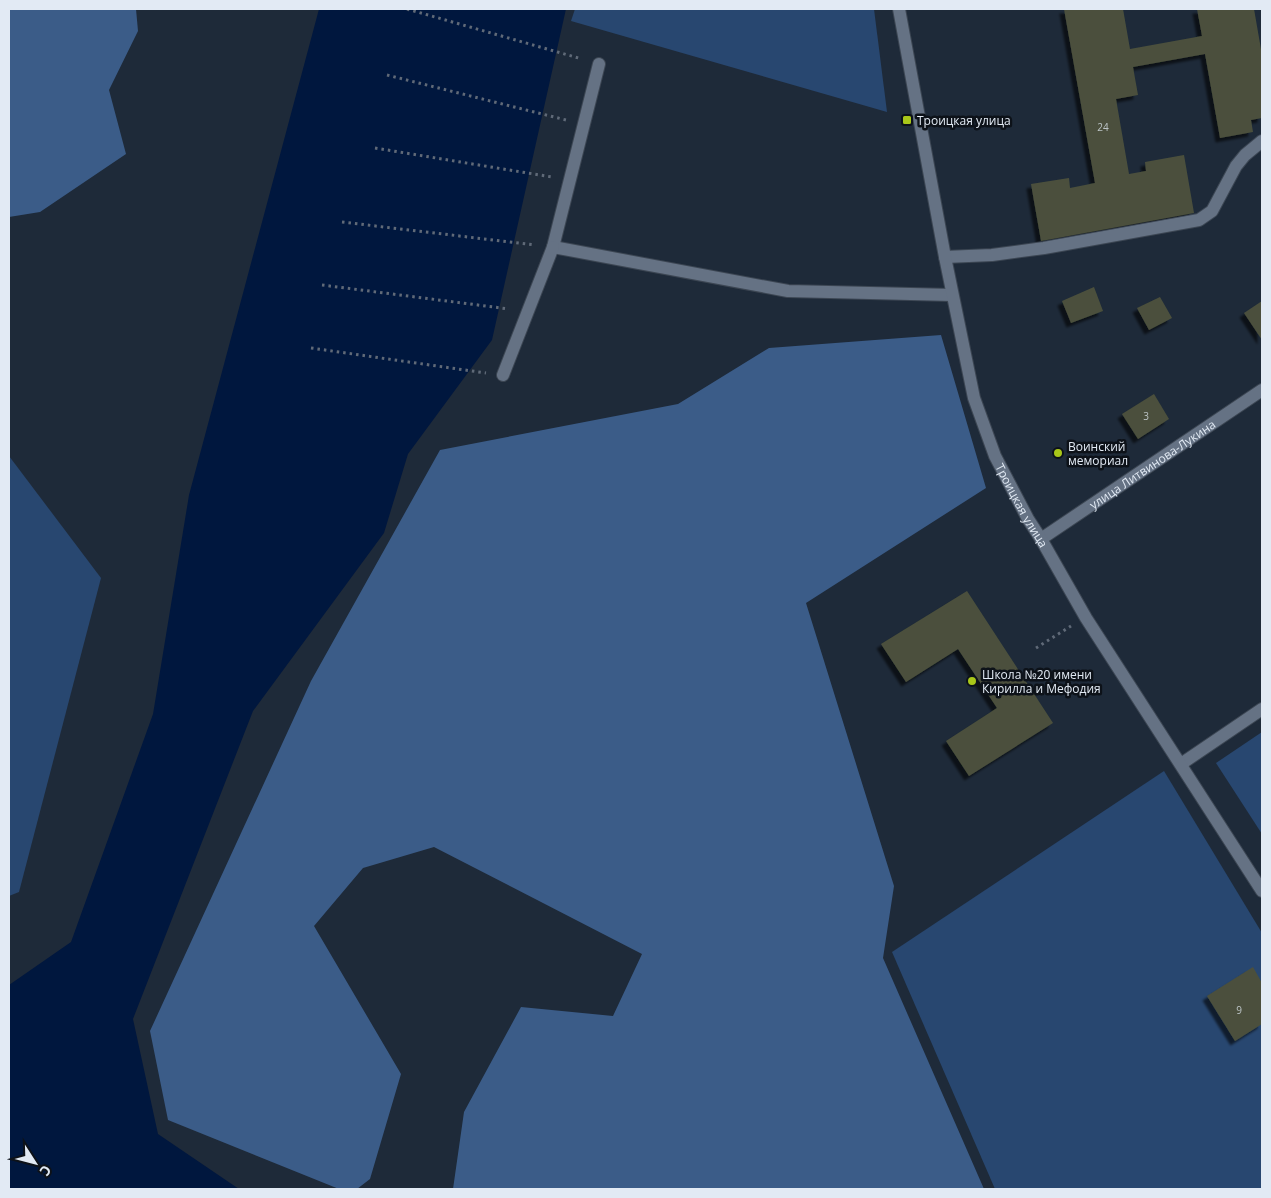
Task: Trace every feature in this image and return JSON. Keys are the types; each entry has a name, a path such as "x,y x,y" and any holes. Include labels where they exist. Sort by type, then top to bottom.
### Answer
{"main road":[{"name":"Троицкая улица","path":"899,9 952,295 974,398 995,456 1028,519 1086,618 1262,891"},
{"path":"503,375 553,247 599,64"},
{"path":"945,257 992,255 1044,248 1199,220 1212,211 1236,166 1245,155 1262,141"},
{"path":"553,247 788,291 952,295"},
{"name":"улица Литвинова-Лукина","path":"1041,539 1262,390"},
{"path":"1181,764 1262,709"}],"path":[{"path":"407,9 599,64"},
{"path":"387,75 584,124"},
{"path":"375,148 570,180"},
{"path":"342,222 553,247"},
{"path":"322,285 528,312"},
{"path":"311,348 503,375"},
{"path":"1036,648 1073,625"}],"shaded area":[{"path":"9,9 136,9 138,31 109,90 126,154 40,212 9,217"},
{"path":"319,9 566,9 492,340 408,454 384,533 253,711 133,1019 158,1134 239,1189 9,1189 9,985 71,942 153,714 189,495"},
{"path":"575,9 874,9 887,112 571,21"},
{"path":"941,335 986,488 806,603 894,886 883,958 984,1189 453,1189 464,1112 521,1007 613,1016 642,954 434,847 363,868 314,926 401,1074 370,1179 357,1189 339,1189 168,1120 150,1031 311,681 440,450 678,404 769,348"},
{"path":"9,456 101,578 19,892 9,896"},
{"path":"1262,732 1262,834 1216,763"},
{"path":"1164,771 1262,933 1262,1189 995,1189 892,952"}],"building":[{"path":"1064,9 1123,9 1130,49 1202,36 1197,9 1254,9 1262,55 1262,118 1251,120 1253,132 1220,138 1205,54 1133,67 1138,95 1116,99 1129,174 1146,171 1145,162 1184,155 1194,213 1041,241 1031,184 1069,178 1070,188 1095,183"},
{"path":"1094,287 1103,311 1071,323 1062,301"},
{"path":"1160,297 1172,318 1149,330 1137,308"},
{"path":"1262,301 1262,340 1244,313"},
{"path":"1154,394 1169,419 1138,439 1122,414"},
{"path":"967,591 1053,723 969,776 946,741 997,708 958,649 906,682 881,644"},
{"path":"1253,967 1262,983 1262,1024 1235,1041 1207,996"}],"place":[{"name":"Троицкая улица","path":"907,120"},
{"name":"Воинский мемориал","path":"1058,453"},
{"name":"Школа №20 имени Кирилла и Мефодия","path":"972,681"}]}
